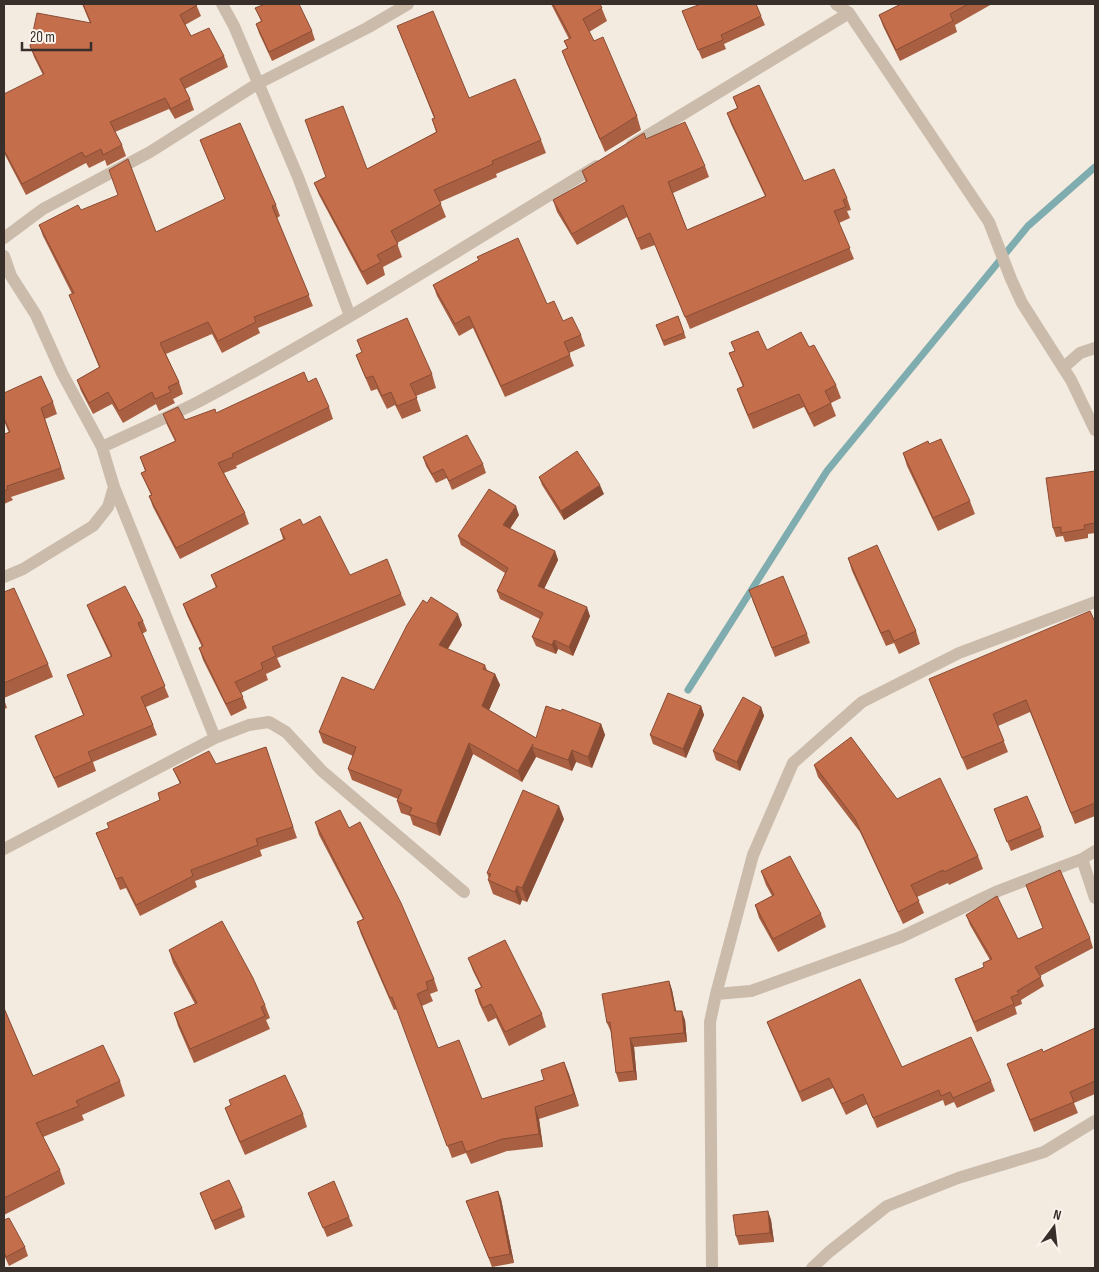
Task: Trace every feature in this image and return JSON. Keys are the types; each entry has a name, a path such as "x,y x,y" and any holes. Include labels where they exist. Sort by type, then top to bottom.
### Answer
{"street":[{"path":"222,4 234,26 298,177 350,316"},
{"path":"4,238 43,210 150,152 257,84 367,28 408,4"},
{"path":"836,4 849,13 989,222 1022,303 1071,380 1095,430"},
{"path":"621,152 849,13"},
{"path":"102,447 197,402 350,316 604,162"},
{"path":"4,256 8,278 36,315 62,373 102,447 114,487 216,738"},
{"path":"1063,368 1080,353 1095,348"},
{"path":"4,577 23,569 93,526 108,507 114,487"},
{"path":"712,1268 710,1022 753,855 793,763 862,702 959,653 1095,602"},
{"path":"4,849 216,738 249,725 269,722 286,732 322,771 464,892"},
{"path":"716,994 751,991 902,937 998,891 1082,859 1095,851"},
{"path":"1082,859 1095,898"},
{"path":"812,1268 829,1252 887,1206 958,1178 1044,1152 1095,1122"}],"building":[{"path":"83,4 196,4 180,15 191,36 209,28 224,56 180,79 190,99 171,109 165,98 110,122 122,145 103,155 101,149 85,157 82,152 22,184 4,150 4,94 44,74 30,46 37,13 91,23"},
{"path":"265,4 299,4 312,31 269,52 256,24 262,21 255,8"},
{"path":"553,4 600,4 602,8 583,19 594,41 603,37 637,116 600,139 562,51 568,48 564,41 571,38"},
{"path":"701,4 756,4 761,16 721,35 723,40 698,50 682,11"},
{"path":"901,4 968,4 950,14 953,21 896,50 879,15"},
{"path":"433,11 469,98 515,79 541,140 492,161 493,164 434,190 441,204 391,231 398,244 377,255 381,262 362,272 314,183 326,177 305,120 343,106 367,169 437,132 432,119 435,118 397,26"},
{"path":"759,85 804,181 834,169 847,198 843,200 846,207 834,211 850,248 685,317 650,233 637,239 623,205 572,234 553,200 587,181 582,171 644,133 646,139 685,122 705,166 668,182 687,230 766,196 727,113 738,108 733,97"},
{"path":"240,123 276,205 272,206 309,295 254,317 256,322 218,341 208,322 160,343 179,382 168,387 171,392 155,399 152,392 119,411 108,392 89,403 77,380 100,367 69,295 74,293 39,225 78,205 81,210 118,195 109,170 128,159 156,232 225,199 200,140"},
{"path":"518,238 547,304 554,301 563,321 572,317 581,335 564,342 570,355 501,386 469,316 455,324 433,285 479,260 477,257"},
{"path":"678,316 684,333 663,341 656,325"},
{"path":"407,318 432,374 410,384 417,398 397,406 391,392 382,396 373,376 366,378 356,355 362,352 357,340"},
{"path":"758,331 767,350 801,332 809,347 814,345 836,385 825,391 831,403 809,414 799,394 748,415 737,389 744,386 729,353 735,351 731,342"},
{"path":"304,372 308,382 316,378 329,407 232,454 233,457 218,463 245,513 176,548 149,496 152,495 141,473 146,471 140,457 176,441 163,414 178,407 185,420 215,409 216,413"},
{"path":"41,376 53,402 41,408 61,468 7,486 8,489 4,491 4,434 10,432 4,418 4,393"},
{"path":"467,435 483,464 449,481 443,469 432,474 423,457"},
{"path":"941,439 970,501 933,518 903,453 928,441 929,444"},
{"path":"577,451 600,485 561,511 539,477"},
{"path":"1095,471 1095,523 1084,525 1085,529 1061,533 1061,527 1053,528 1046,478"},
{"path":"489,489 516,506 503,525 555,551 538,586 587,607 569,647 554,640 552,645 532,637 543,613 497,591 508,568 458,536"},
{"path":"320,516 350,575 387,559 401,594 272,647 276,656 261,663 263,669 235,682 243,697 226,704 199,648 203,646 183,604 217,587 211,575 285,539 280,529 300,519 303,525"},
{"path":"877,545 916,631 894,641 889,630 881,633 848,558"},
{"path":"783,576 807,634 772,648 749,590"},
{"path":"125,586 143,621 138,623 165,686 141,697 153,725 88,752 92,761 54,778 35,736 84,715 67,675 112,656 87,605"},
{"path":"14,588 48,664 4,683 4,592"},
{"path":"431,597 458,614 439,645 485,665 483,669 495,674 482,706 536,738 546,706 561,711 562,709 601,724 588,757 572,750 568,760 532,747 533,744 518,771 469,743 436,824 409,814 412,808 397,801 402,790 348,769 356,747 319,732 342,677 374,690 407,625 423,600 427,603"},
{"path":"1090,611 1095,622 1095,803 1071,813 1026,700 993,714 1004,741 962,758 929,679"},
{"path":"668,693 701,706 683,749 650,735"},
{"path":"743,697 761,707 737,762 713,751"},
{"path":"851,737 897,799 940,778 978,856 911,885 919,901 898,912 855,819 814,765"},
{"path":"266,747 293,827 256,839 258,845 191,870 193,876 136,905 122,877 116,879 96,833 109,828 107,823 160,800 158,793 181,783 173,769 209,751 216,764"},
{"path":"523,790 559,806 522,888 517,886 515,892 488,880 491,874 487,873"},
{"path":"1027,796 1041,828 1007,842 994,809"},
{"path":"340,810 349,828 360,822 401,903 434,979 426,982 428,989 417,994 438,1048 459,1040 482,1099 544,1080 541,1070 564,1062 574,1094 535,1107 539,1134 502,1139 466,1152 462,1141 447,1146 392,997 390,998 357,922 364,919 315,822"},
{"path":"790,856 821,914 773,939 755,905 774,895 761,871"},
{"path":"1060,870 1090,938 1035,967 1041,977 1017,991 1019,994 1011,997 1014,1004 974,1022 955,979 984,967 983,963 992,959 966,915 997,896 1018,939 1043,928 1026,885"},
{"path":"222,921 253,978 265,1005 261,1007 265,1016 190,1049 174,1013 197,1003 169,950"},
{"path":"505,940 542,1014 505,1032 491,1004 483,1008 475,990 482,987 468,958"},
{"path":"860,979 902,1067 971,1037 991,1081 953,1098 950,1092 941,1096 939,1090 873,1118 863,1094 842,1104 829,1078 799,1092 767,1022"},
{"path":"669,981 675,1011 682,1011 684,1033 630,1038 634,1071 616,1073 610,1022 607,1023 602,994"},
{"path":"4,1008 33,1076 103,1045 120,1081 76,1101 79,1106 36,1123 60,1170 4,1198"},
{"path":"1095,1028 1095,1081 1070,1092 1074,1102 1030,1120 1007,1064 1042,1049 1043,1052"},
{"path":"285,1075 303,1114 240,1142 225,1108 231,1105 229,1100"},
{"path":"229,1180 242,1208 212,1221 200,1193"},
{"path":"334,1181 349,1217 323,1228 308,1193"},
{"path":"498,1191 510,1254 489,1258 466,1201"},
{"path":"768,1211 770,1233 736,1236 733,1215"},
{"path":"9,1218 25,1247 6,1257 4,1252 4,1220"}],"waterway":[{"path":"688,690 827,471 1028,226 1095,167"}]}
